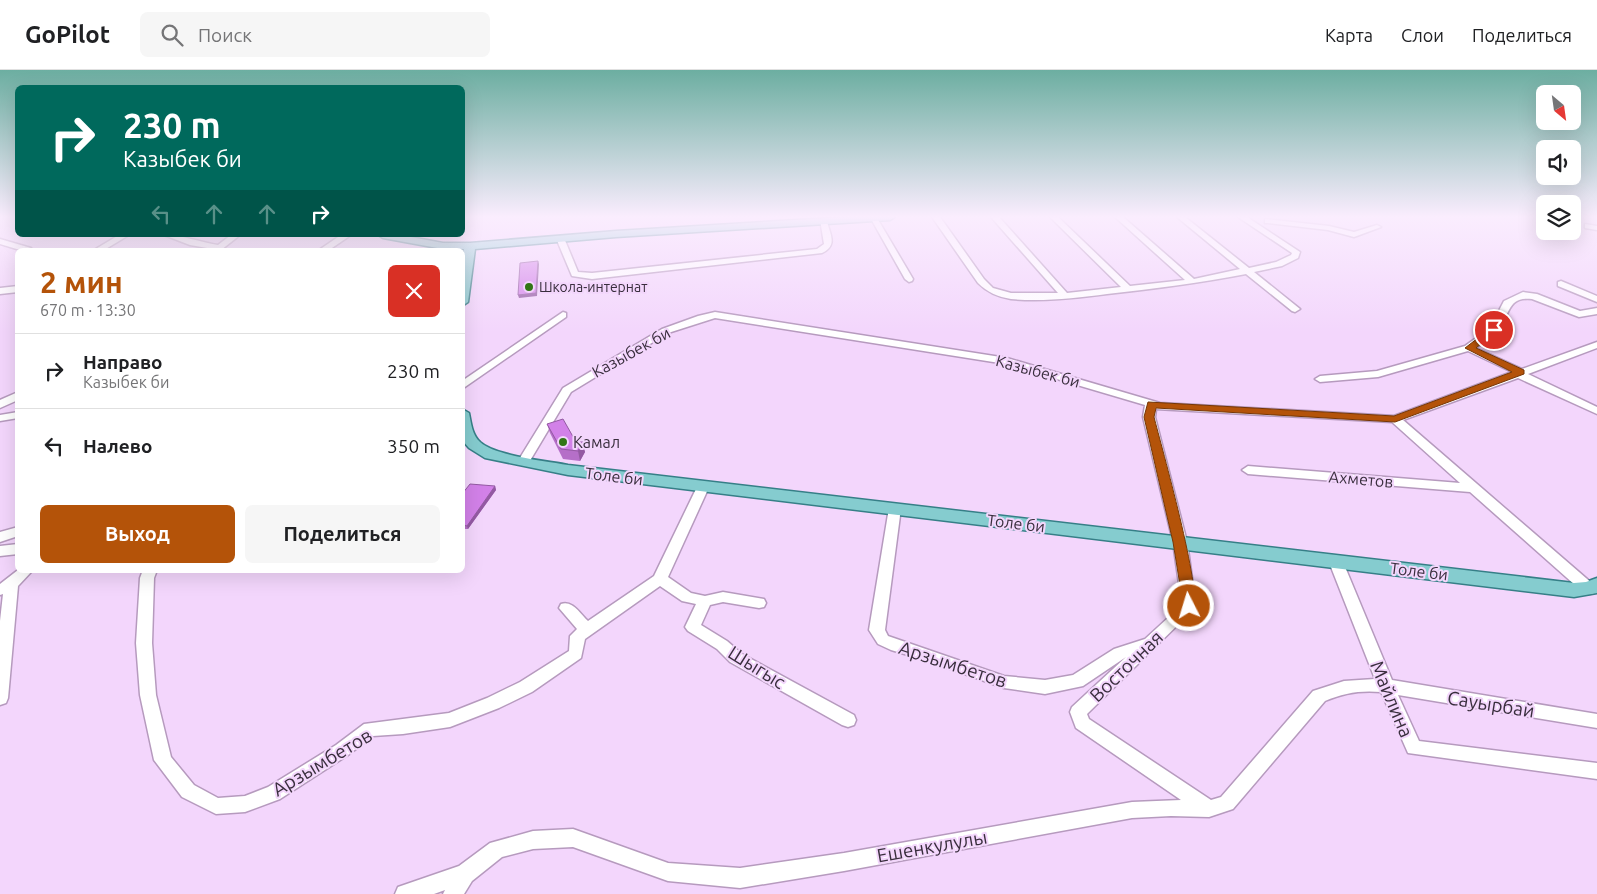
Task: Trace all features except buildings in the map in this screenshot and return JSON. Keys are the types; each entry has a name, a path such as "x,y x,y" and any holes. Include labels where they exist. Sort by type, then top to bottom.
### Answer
{"main road":[{"name":"Толе би","path":"465,431 469,441 483,453 502,459 524,461 568,470 1574,590 1593,587"}],"street":[{"path":"567,255 575,274 592,276 779,255"},
{"path":"895,255 909,278"},
{"path":"963,255 981,281 990,290 1011,296 1065,296 1192,282 1279,264 1295,255"},
{"path":"1029,255 1065,296"},
{"path":"1094,255 1129,290"},
{"path":"1162,255 1192,282"},
{"path":"1230,255 1295,309"},
{"path":"1561,284 1597,299"},
{"path":"0,291 15,289"},
{"path":"1320,379 1378,374 1469,348 1494,330 1507,303 1523,295 1534,296 1579,314 1597,311"},
{"path":"465,384 563,315"},
{"name":"Казыбек би","path":"524,461 567,390 665,331 715,315 1007,361 1151,404 1395,419 1597,345"},
{"path":"1469,348 1597,411"},
{"path":"0,405 15,397"},
{"name":"Восточная","path":"1151,404 1149,417 1180,542 1189,606 1078,712 1082,723 1209,810"},
{"path":"0,418 15,416"},
{"path":"1395,419 1473,488 1593,587"},
{"name":"Ахметов","path":"1248,470 1473,488"},
{"path":"703,487 660,579 688,596 705,601 723,597 759,602"},
{"name":"Арзымбетов","path":"895,508 877,630 883,640 1004,682 1045,687 1077,681 1119,652 1149,644"},
{"path":"0,537 15,532"},
{"path":"0,551 15,549"},
{"name":"Майлина","path":"1336,562 1386,686 1414,748 1597,771"},
{"path":"0,698 6,587 22,573"},
{"name":"Арзымбетов","path":"149,573 147,578 144,643 148,696 163,760 188,791 216,806 245,804 274,793 342,750 370,729 404,727 450,720 493,703 526,686 576,654 578,636 660,579"},
{"name":"Шыгыс","path":"705,601 693,627 722,645 736,658 848,720"},
{"path":"566,608 587,630"},
{"path":"1209,810 1227,803 1319,696 1340,686 1366,684 1386,686"},
{"name":"Сауырбай","path":"1386,686 1597,721"},
{"name":"Ешенкулулы","path":"453,894 465,874 497,849 533,840 573,838 668,872 740,878 853,860 1132,810 1171,808 1209,810"},
{"path":"405,894 465,874"}],"place":[{"name":"Школа-интернат","path":"529,287"},
{"name":"Камал","path":"563,442"}],"route":[{"path":"1189,606 1180,542 1149,417 1151,404 1159,406 1395,419 1520,372 1469,348 1494,330"}]}
